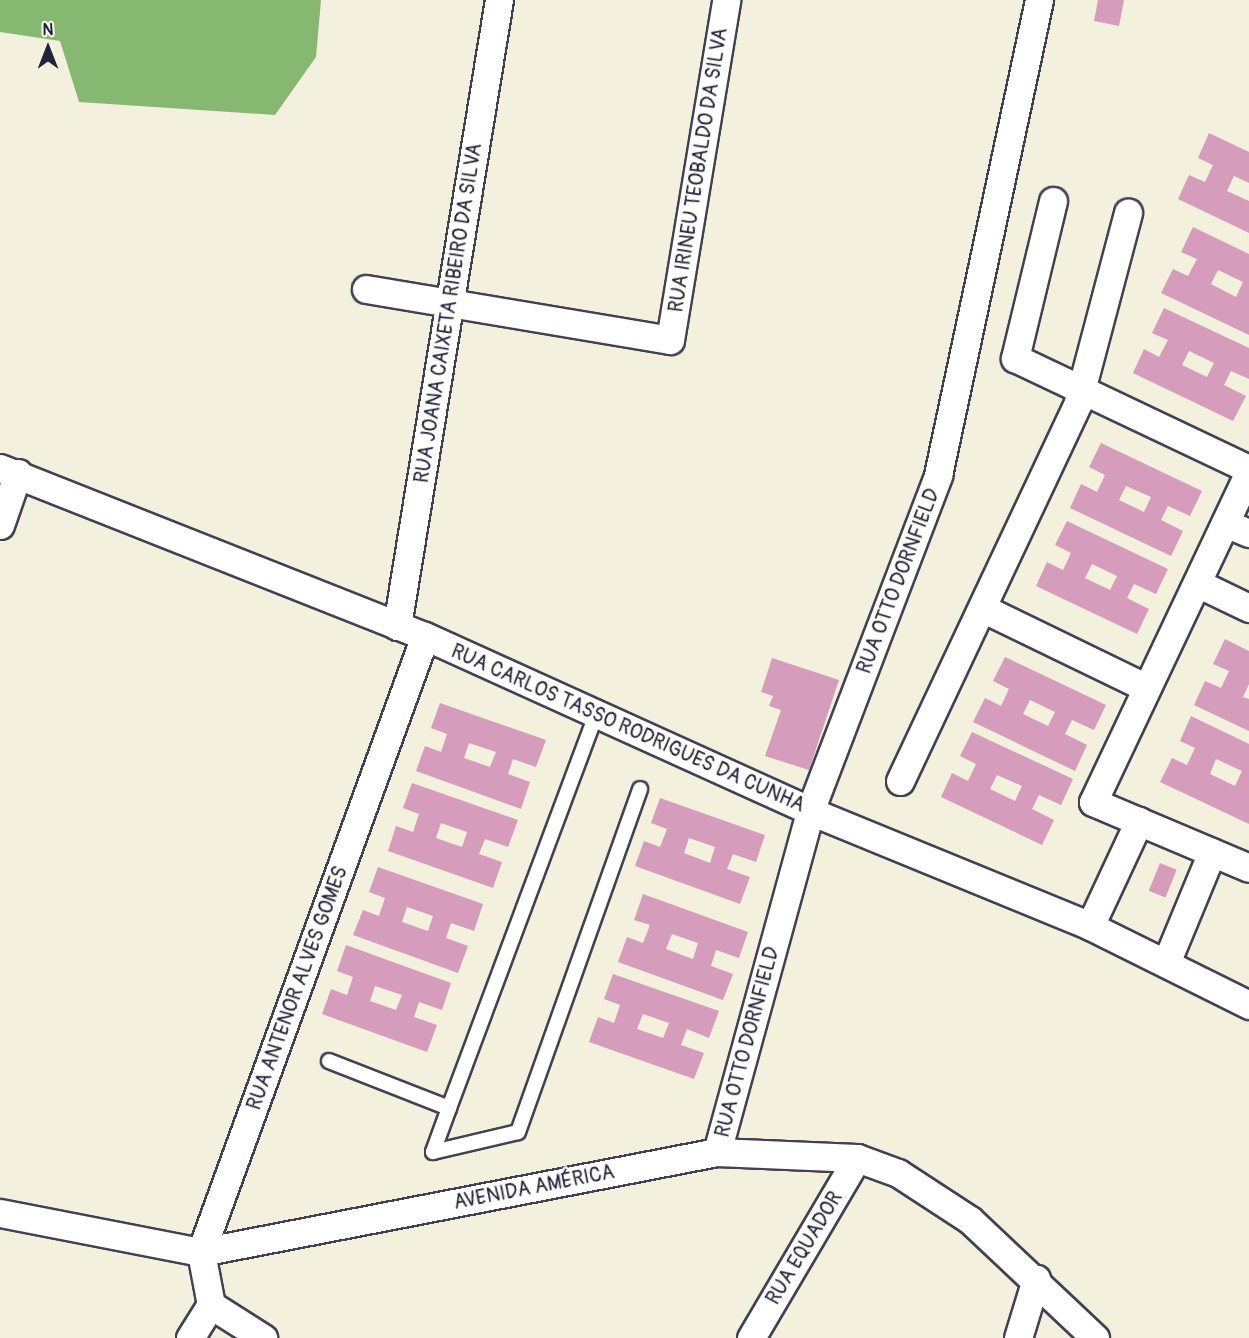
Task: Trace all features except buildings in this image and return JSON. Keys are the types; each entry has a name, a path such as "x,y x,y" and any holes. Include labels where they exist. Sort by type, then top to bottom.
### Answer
{"street":[{"name":"RUA JOANA CAIXETA RIBEIRO DA SILVA","path":"397,626 499,0"},
{"name":"RUA IRINEU TEOBALDO DA SILVA","path":"449,303 670,340 726,0"},
{"name":"RUA OTTO DORNFIELD","path":"717,1152 810,811 938,475 1040,0"},
{"path":"1053,201 1015,358 1249,470 1237,528 1197,583 1093,802 1249,868"},
{"path":"900,781 982,608 1081,389 1128,213"},
{"path":"366,289 449,303"},
{"path":"0,525 9,470"},
{"name":"RUA CARLOS TASSO RODRIGUES DA CUNHA","path":"9,470 425,636 810,811 1090,926 1249,1005"},
{"path":"1197,583 1249,609"},
{"path":"982,608 1147,688"},
{"name":"RUA ANTENOR ALVES GOMES","path":"201,1252 425,636"},
{"path":"1090,926 1139,821"},
{"path":"1166,963 1212,852"},
{"name":"AVENIDA AMÉRICA","path":"0,1212 201,1252 717,1152 857,1158 898,1173 970,1220 1036,1279 1095,1338"},
{"name":"RUA EQUADOR","path":"751,1338 857,1158"},
{"path":"201,1252 212,1305 263,1338"},
{"path":"1018,1338 1036,1279"},
{"path":"190,1338 212,1305"}],"lane":[{"path":"597,713 434,1152 518,1132 640,789"},
{"path":"329,1061 449,1108"}],"green space":[{"path":"0,0 321,0 316,57 275,115 79,102 60,41 0,32"}]}
